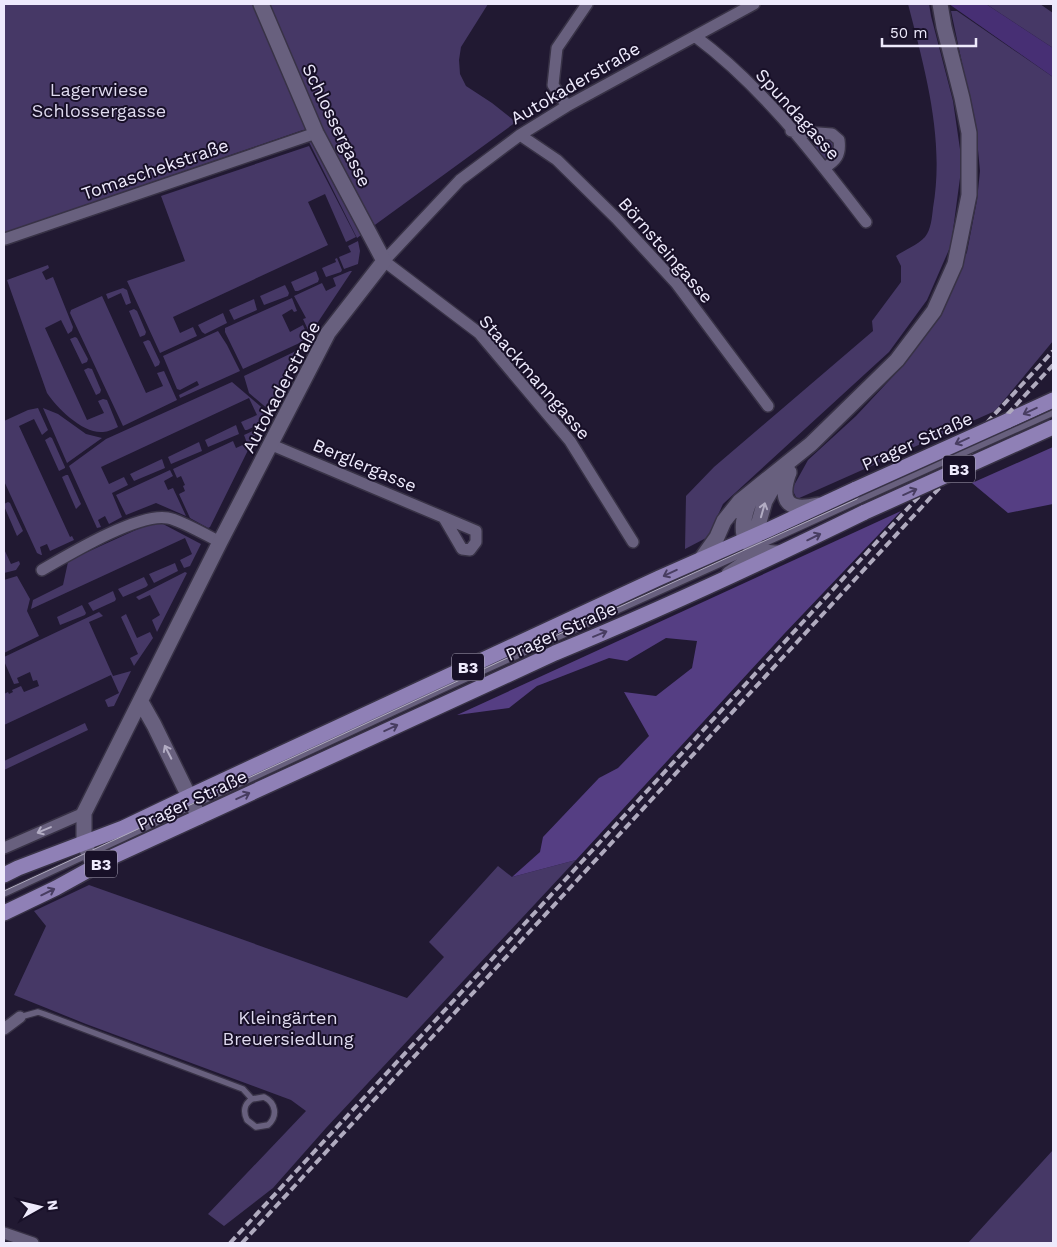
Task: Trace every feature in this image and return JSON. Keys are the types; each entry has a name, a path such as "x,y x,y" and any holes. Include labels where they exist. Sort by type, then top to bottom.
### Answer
{"main road":[{"name":"Prager Straße","path":"4,913 89,855 122,828 194,806 555,652 609,631 780,553 860,500 1053,400"},
{"name":"Prager Straße","path":"4,875 18,868 89,855 194,806 702,558 752,544 824,503 860,500 1053,427"}],"street":[{"name":"Schlossergasse","path":"261,4 316,132 384,260"},
{"path":"567,106 553,85 557,48 587,4"},
{"name":"Autokaderstraße","path":"89,855 84,813 220,542 272,445 284,417 328,333 384,260 460,180 520,135 567,106 754,4"},
{"path":"702,558 717,537 724,521 740,501 811,444 897,360 934,311 954,264 969,195 969,134 940,4"},
{"name":"Spundagasse","path":"696,37 723,57 763,98 824,168 866,222"},
{"path":"792,131 832,134 838,140 838,155 833,163 824,168"},
{"name":"Tomaschekstraße","path":"5,239 316,132"},
{"name":"Börnsteingasse","path":"520,135 557,160 616,218 676,283 768,406"},
{"name":"Staackmanngasse","path":"384,260 479,333 570,441 633,542"},
{"path":"722,579 742,565 749,557 765,501 773,487 789,472 811,444"},
{"name":"Berglergasse","path":"272,445 444,518"},
{"path":"789,472 784,487 784,496 788,502 797,507 806,508 824,503"},
{"path":"756,487 743,517 743,527 752,544 766,552 780,553"},
{"path":"42,570 73,552 147,518 168,518 220,542"},
{"path":"141,702 194,806"},
{"path":"4,848 84,813"},
{"path":"4,1029 20,1017"},
{"path":"4,1233 33,1243"}],"lane":[{"path":"194,806 752,544 860,500 1053,413"},
{"path":"4,894 89,855"},
{"path":"20,1017 38,1012 44,1014 243,1088 252,1099"},
{"path":"264,1097 272,1103 275,1112 274,1118 268,1125 256,1127 247,1120 246,1104 252,1099 264,1097"}],"green space":[{"name":"Lagerwiese Schlossergasse","path":"4,4 488,4 461,47 459,60 460,74 466,86 516,122 357,238 303,130 4,233"},
{"path":"908,4 929,4 953,101 962,163 951,245 927,300 889,352 723,504 708,537 685,549 686,496 714,467 873,331 872,321 901,282 901,266 896,256 922,240 929,231 936,182 937,156 935,131 927,79"},
{"path":"986,4 1040,4 1053,13 1053,48"},
{"path":"951,11 957,11 1053,77 1053,341 995,411 797,499 792,489 808,460 856,416 898,371 938,318 967,252 977,200 980,171 976,129"},
{"path":"824,137 834,144 835,148 828,158 824,159 814,152 813,148 820,138"},
{"path":"309,146 356,237 346,242 325,194 308,202 328,245 173,317 180,333 193,327 197,336 160,353 127,281 185,261 161,196"},
{"path":"358,241 360,251 358,264 344,269 339,257 351,252 348,246"},
{"path":"337,258 342,270 341,272 326,277 322,268 336,262 335,259"},
{"path":"48,265 49,268 42,272 46,280 53,277 73,327 72,331 68,334 61,320 45,328 87,420 104,413 98,401 103,399 107,400 118,427 105,432 95,432 87,429 71,419 47,393 7,280"},
{"path":"316,271 319,279 318,282 295,291 291,282"},
{"path":"352,271 310,334 303,319 306,318 294,296 322,283 326,291 336,286 333,278"},
{"path":"285,285 289,293 288,296 264,305 260,296"},
{"path":"123,288 127,290 131,303 126,305 121,293 108,299 106,294"},
{"path":"102,296 146,393 163,386 157,373 164,371 177,400 123,426 70,313 71,310"},
{"path":"292,298 297,311 294,312 292,309 282,315 290,332 303,325 308,337 306,340 243,369 225,332 225,328"},
{"path":"254,299 257,310 234,320 229,310"},
{"path":"134,309 137,311 146,332 145,335 140,337 129,311"},
{"path":"223,313 227,323 205,334 202,332 198,325"},
{"path":"218,331 240,371 180,398 179,395 199,385 197,381 180,390 177,389 163,356"},
{"path":"75,337 88,359 87,362 82,364 70,339"},
{"path":"148,340 160,362 155,367 143,342"},
{"path":"298,350 300,351 269,410 249,393 244,376"},
{"path":"92,369 101,390 96,395 84,370"},
{"path":"232,382 267,412 262,423 245,430 241,422 257,415 249,398 101,467 109,484 124,477 128,485 112,493 122,517 109,524 105,516 98,520 101,527 97,528 69,466 106,439"},
{"path":"38,408 48,430 42,435 34,419 19,426 70,537 72,536 74,540 50,551 47,544 40,547 42,555 37,553 4,481 4,421 28,410"},
{"path":"43,408 58,414 86,434 102,438 67,463"},
{"path":"236,425 239,434 208,447 205,440"},
{"path":"257,429 210,527 208,528 190,518 179,494 185,491 183,486 185,485 181,476 177,478 173,469 233,441 236,448 247,443 244,435"},
{"path":"50,437 65,467 59,471 45,440"},
{"path":"199,442 202,451 171,464 168,457"},
{"path":"162,459 165,468 134,481 130,474"},
{"path":"170,470 173,476 164,481 168,490 173,488 186,516 156,503 126,515 116,495"},
{"path":"68,475 81,504 76,509 62,477"},
{"path":"8,502 23,531 17,536 4,506"},
{"path":"149,524 163,524 201,544 190,566 184,568 180,560 192,554 185,538 31,609 33,600 63,585 68,562 72,559"},
{"path":"4,549 11,564 19,561 20,564 16,570 4,573"},
{"path":"175,563 178,571 154,583 149,574"},
{"path":"185,572 187,573 157,632 152,620 160,615 150,595 139,600 136,597"},
{"path":"17,576 30,599 27,611 39,636 4,653 4,580"},
{"path":"144,577 148,585 146,587 123,597 118,589"},
{"path":"113,591 115,601 93,611 88,603"},
{"path":"82,605 86,613 85,615 60,625 57,617"},
{"path":"99,612 103,616 89,622 113,676 131,671 114,706 108,707 105,700 119,693 111,675 4,725 4,694 8,692 9,694 13,692 12,690 21,686 24,692 39,686 37,680 33,681 30,672 17,678 19,683 14,684 4,657"},
{"path":"126,614 137,638 150,632 153,638 134,666 130,658 138,654 121,617"},
{"path":"85,723 88,730 4,770 4,761"},
{"name":"Kleingärten Breuersiedlung","path":"576,860 326,1128 273,1188 224,1226 208,1214 306,1111 291,1100 86,1024 14,995 46,926 34,911 89,885 407,998 444,957 429,942 498,866 512,877"},
{"path":"1053,1150 1053,1243 968,1243"}],"shaded area":[{"path":"949,4 986,4 1053,48 1053,77"},
{"path":"1053,447 1053,504 1008,513 972,483"},
{"path":"901,511 784,634 576,860 512,877 540,852 543,837 599,778 618,768 649,736 624,692 656,696 692,668 697,641 666,638 627,661 609,658 537,686 509,708 457,715"}],"tram line":[{"path":"4,891 555,636 1053,410"}],"railway":[{"path":"230,1243 1053,351"},
{"path":"242,1243 1053,365"}]}
